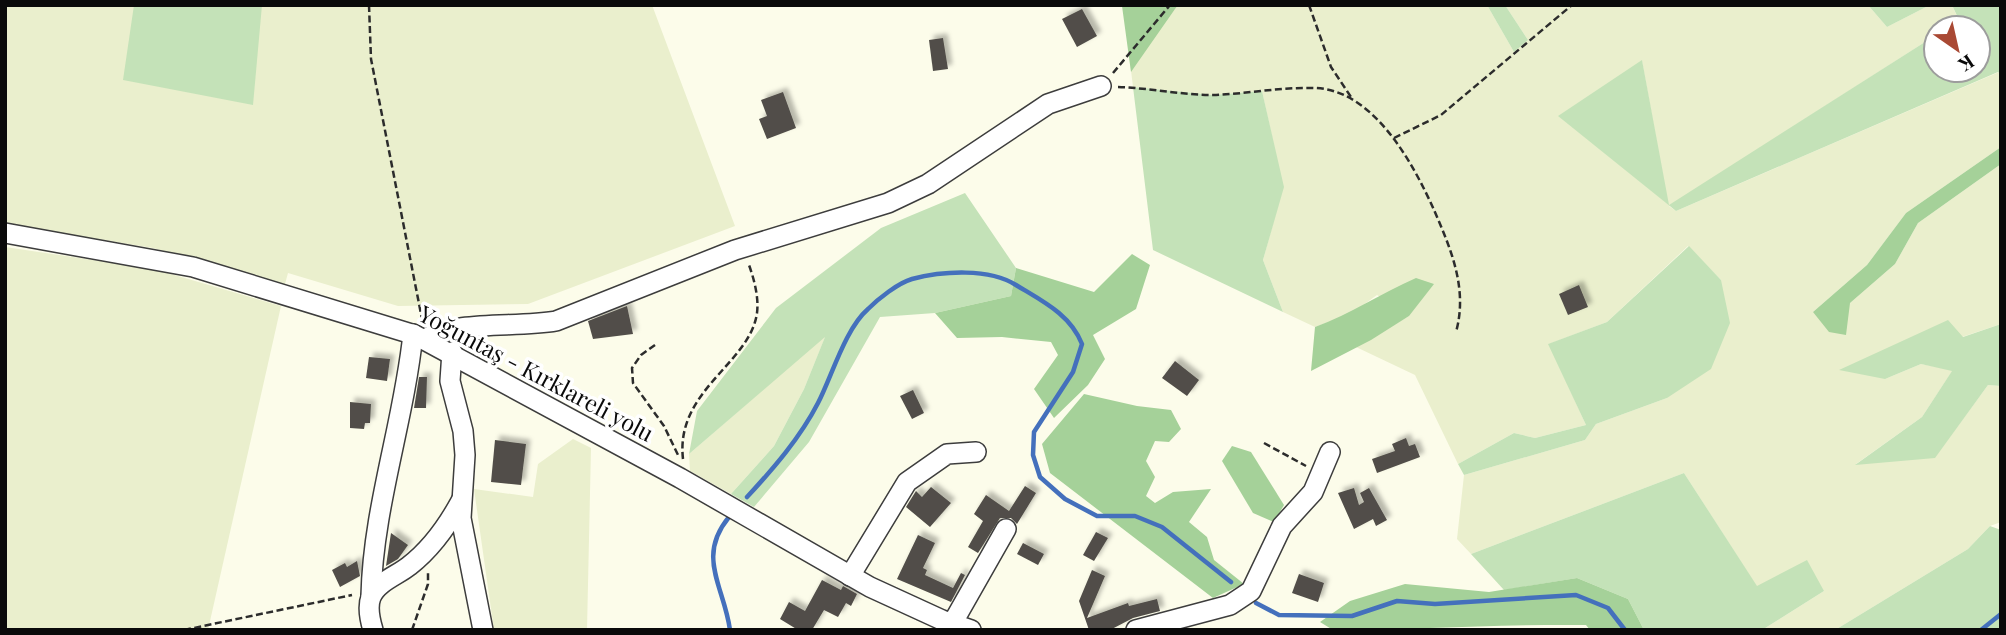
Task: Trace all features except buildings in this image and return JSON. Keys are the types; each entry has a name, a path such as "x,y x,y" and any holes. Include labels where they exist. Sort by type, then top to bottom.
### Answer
{"street":[{"path":"373,630 369,617 376,538 388,468 419,336 442,329 525,327 556,321 744,248 888,203 928,184 1048,104 1101,86"},
{"name":"Yoğuntaş - Kırklareli yolu","path":"5,233 193,267 419,336 575,423 686,476 850,576 910,607 962,627"},
{"path":"452,352 450,380 464,443 461,518 483,630"},
{"path":"850,576 907,482 947,454 976,452"},
{"path":"1136,630 1230,605 1251,592 1282,526 1313,492 1330,453"},
{"path":"371,596 384,581 408,567 428,548 461,500"},
{"path":"962,627 1006,529"},
{"path":"910,607 930,630"}],"path":[{"path":"369,5 371,59 419,336"},
{"path":"1101,86 1129,57 1170,5"},
{"path":"1309,5 1331,67 1353,100 1394,138 1423,185 1451,249 1462,311 1456,332"},
{"path":"1394,138 1441,115 1572,5"},
{"path":"1101,86 1213,95 1315,88 1335,90 1353,100"},
{"path":"686,476 683,430 693,408 745,339 757,313 755,284 744,248"},
{"path":"655,345 641,355 632,368 633,383 664,426 686,476"},
{"path":"1264,443 1321,474"},
{"path":"412,630 428,584 428,548"},
{"path":"184,630 334,597 371,596"}],"green space":[{"path":"5,5 652,5 735,226 528,304 398,306 288,273 285,284 153,248 5,224"},
{"path":"134,5 262,5 253,105 123,80"},
{"path":"1123,5 1487,5 1514,52 1528,40 1505,5 1868,5 1887,27 1930,5 1952,5 1956,14 1922,14 1922,44 1669,206 1676,211 1971,84 1992,84 1992,75 1999,72 2001,147 1906,213 1867,265 1813,312 1850,303 1895,264 1918,223 2001,164 2001,324 1962,337 1885,379 1921,364 1953,370 1922,417 1856,464 1935,457 1988,385 2001,386 2001,522 1990,526 1968,549 1835,630 1762,630 1824,591 1757,587 1684,473 1471,554 1457,539 1464,475 1585,440 1596,424 1667,398 1721,280 1688,246 1607,322 1549,344 1586,425 1535,438 1514,433 1458,464 1415,375 1356,347 1409,316 1377,295 1351,314 1315,327 1283,312 1263,260 1283,187 1262,91 1213,95 1133,87","holes":["1642,61 1668,204 1559,116"]},
{"path":"1178,5 1175,9 1131,72 1122,6"},
{"path":"1487,5 1505,5 1528,40 1514,52"},
{"path":"1868,5 1930,5 1887,27"},
{"path":"1952,5 2001,5 2001,74 1998,72 1992,75 1992,14 1956,14"},
{"path":"1922,44 1922,84 1970,84 1676,211 1558,116 1642,60 1669,205"},
{"path":"1133,87 1213,95 1262,91 1284,187 1263,260 1283,312 1153,250"},
{"path":"2001,147 2001,164 1918,223 1895,264 1850,303 1846,335 1829,332 1813,312 1867,265 1906,213"},
{"path":"965,193 1016,268 1011,296 935,313 880,317 809,442 754,507 731,494 774,446 804,389 825,337 689,454 697,411 776,308 881,228"},
{"path":"1689,246 1721,280 1730,323 1711,369 1667,398 1596,424 1585,440 1464,475 1458,464 1514,433 1535,438 1586,425 1548,344 1607,322"},
{"path":"5,247 154,269 281,306 208,630 5,630"},
{"path":"1132,254 1150,265 1136,309 1093,335 1105,359 1088,385 1054,418 1034,389 1058,355 1051,342 1002,337 957,338 935,313 1011,296 1016,268 1094,292"},
{"path":"1416,278 1434,284 1409,316 1371,340 1311,371 1315,327"},
{"path":"1948,320 1963,337 2001,324 2001,386 1988,385 1935,458 1855,465 1922,417 1952,371 1921,364 1885,379 1839,370"},
{"path":"826,335 804,389 774,446 731,494 690,471 689,454"},
{"path":"1084,394 1137,406 1171,410 1181,429 1169,442 1155,441 1146,461 1155,477 1146,496 1155,503 1173,492 1211,489 1189,522 1207,537 1214,560 1244,584 1213,598 1050,473 1042,444"},
{"path":"573,439 591,448 587,630 494,630 474,489 533,497 538,464"},
{"path":"1232,446 1251,452 1284,505 1274,522 1253,513 1222,461"},
{"path":"1684,473 1757,586 1807,560 1824,591 1762,630 1644,630 1628,599 1577,578 1504,590 1471,554"},
{"path":"1990,526 2001,530 2001,630 1835,630 1968,549"},
{"path":"1577,578 1628,599 1644,630 1590,630 1586,625 1554,625 1333,630 1320,622 1350,601 1405,584 1489,592"}],"waterway":[{"path":"747,497 803,429 818,403 852,328 872,305 912,279 951,273 993,276 1016,285 1054,309 1070,324 1082,344 1073,372 1034,432 1033,455 1040,477 1065,499 1097,516 1135,516 1162,527 1231,582"},
{"path":"729,517 714,545 713,559 730,630"},
{"path":"1256,603 1279,615 1352,616 1397,601 1435,604 1576,595 1608,608 1625,630"},
{"path":"1981,630 2001,614"}]}
